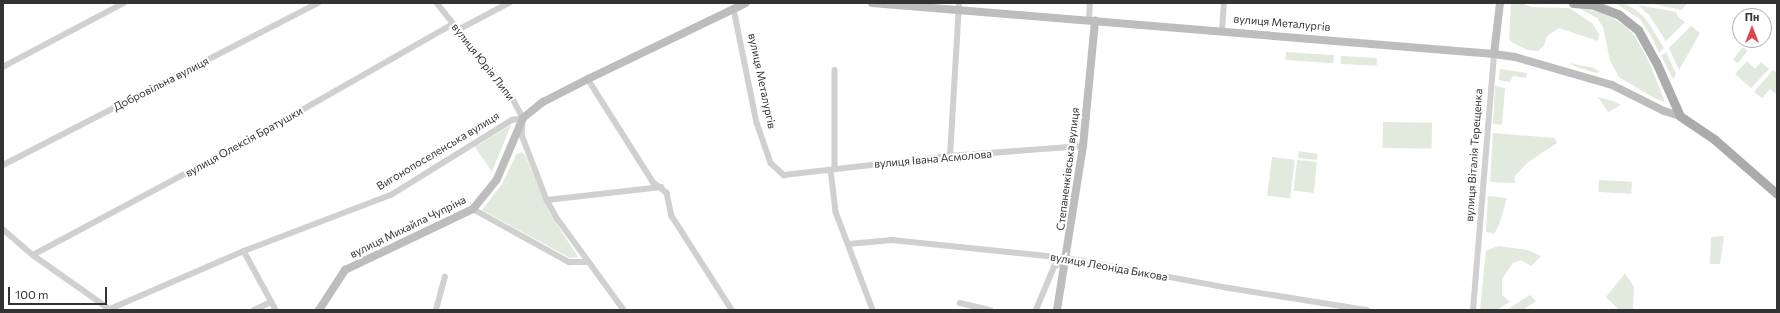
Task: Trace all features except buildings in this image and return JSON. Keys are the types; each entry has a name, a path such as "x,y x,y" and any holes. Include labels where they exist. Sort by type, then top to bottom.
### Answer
{"main road":[{"name":"Вигонопоселенська вулиця","path":"523,118 543,102 588,78 746,3"},
{"name":"вулиця Металургів","path":"872,3 959,7 1092,21 1494,54 1520,58 1612,84 1664,111 1680,116 1714,139 1777,194"},
{"name":"вулиця Віталія Терещенка","path":"1494,54 1500,3"},
{"path":"1573,3 1594,5 1618,14 1638,30 1656,62 1680,116"},
{"name":"Степаненківська вулиця","path":"1057,310 1067,258 1083,146 1092,21"},
{"name":"вулиця Михайла Чупріна","path":"320,310 345,270 473,209 497,179 523,118"}],"street":[{"path":"3,66 124,3"},
{"name":"Добровільна вулиця","path":"3,165 318,3"},
{"name":"вулиця Юрія Липи","path":"437,3 512,97 523,118 522,135 547,200 557,218 588,262 617,298 624,310"},
{"path":"458,30 509,3"},
{"name":"Степаненківська вулиця","path":"1090,3 1092,21"},
{"path":"1222,31 1224,3"},
{"path":"950,156 959,7"},
{"name":"вулиця Металургів","path":"734,9 757,123 771,163 784,175"},
{"name":"вулиця Олексія Братушки","path":"33,255 276,125 453,24"},
{"name":"вулиця Віталія Терещенка","path":"1473,310 1494,54"},
{"path":"835,70 837,156 833,169 836,212 873,310"},
{"path":"588,78 653,182 667,192 672,216 732,310"},
{"name":"Вигонопоселенська вулиця","path":"111,309 244,251 391,195 512,120 523,118"},
{"name":"вулиця Івана Асмолова","path":"784,175 950,156 1083,146"},
{"path":"547,200 661,187"},
{"path":"473,209 569,262 588,262"},
{"path":"3,229 33,255 111,309"},
{"name":"вулиця Леоніда Бикова","path":"848,244 892,240 1067,258 1235,289 1367,310"},
{"path":"244,251 276,310"},
{"path":"1036,310 1054,268 1067,258"},
{"path":"436,310 445,277"},
{"path":"254,310 271,302"},
{"path":"960,303 990,310"}],"shaded area":[{"path":"1511,3 1521,3 1532,7 1569,8 1592,23 1599,34 1598,41 1559,28 1547,36 1544,45 1538,51 1528,50 1513,43 1509,39"},
{"path":"1615,3 1624,3 1636,10 1646,19 1664,48 1659,53 1651,36 1640,19"},
{"path":"1648,3 1687,3 1682,10"},
{"path":"1638,5 1676,12 1678,17 1685,22 1666,41 1649,15"},
{"path":"1579,8 1600,12 1613,18 1625,26 1635,36 1650,64 1665,102 1654,98 1619,77 1610,61 1603,27 1597,18"},
{"path":"1691,26 1700,33 1679,70 1669,48"},
{"path":"1742,48 1744,48 1748,51 1738,63 1733,59"},
{"path":"1286,52 1334,55 1333,63 1285,60"},
{"path":"1666,52 1676,74 1673,79 1661,56"},
{"path":"1341,56 1377,58 1377,66 1341,64"},
{"path":"1747,61 1755,69 1761,62 1769,69 1751,88 1735,74"},
{"path":"1570,63 1594,68 1600,72 1597,73 1576,67"},
{"path":"1500,69 1527,73 1526,78 1513,76 1510,82 1499,80"},
{"path":"1773,70 1777,73 1777,94 1770,89 1762,98 1754,92"},
{"path":"1495,86 1505,88 1502,125 1493,124"},
{"path":"1598,97 1612,101 1621,105 1608,112"},
{"path":"1383,122 1432,123 1432,149 1383,148"},
{"path":"511,125 492,172 475,147"},
{"path":"1493,133 1555,138 1557,143 1527,163 1515,176 1515,183 1490,182"},
{"path":"1299,151 1318,154 1317,160 1298,158"},
{"path":"521,152 525,155 549,212 578,257 570,258 482,210 502,184 516,155"},
{"path":"1272,157 1295,160 1290,199 1267,196"},
{"path":"1297,160 1317,162 1314,193 1294,191"},
{"path":"1599,180 1632,182 1631,194 1598,192"},
{"path":"1488,196 1507,198 1499,225 1494,234 1486,232"},
{"path":"1724,236 1720,264 1710,264 1711,237"},
{"path":"1498,246 1527,250 1541,256 1531,266 1521,260 1513,263 1502,279 1502,295 1510,302 1496,310 1480,310 1486,251"},
{"path":"1625,273 1634,287 1633,310 1619,310 1606,297"},
{"path":"1530,295 1536,301 1523,310 1506,310"}]}
